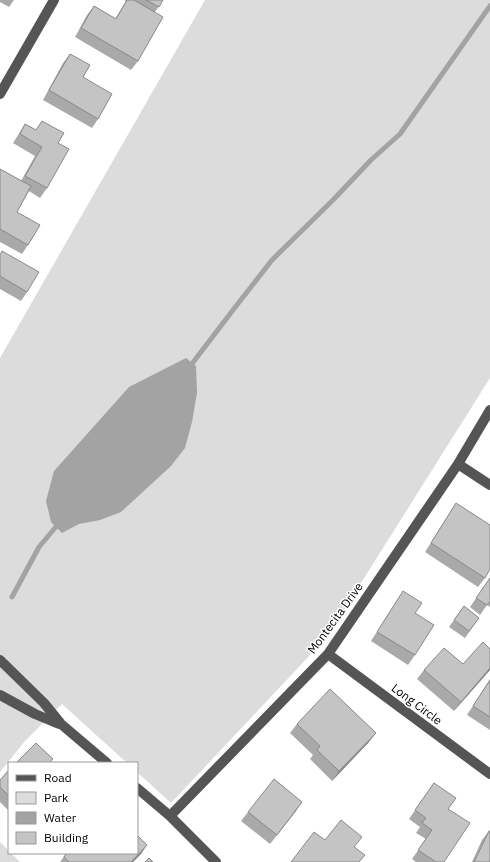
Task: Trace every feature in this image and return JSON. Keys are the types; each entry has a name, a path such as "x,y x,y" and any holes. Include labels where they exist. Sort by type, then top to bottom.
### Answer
{"street":[{"path":"0,94 54,0"},
{"name":"Montecita Drive","path":"170,816 328,654 458,464 490,410"},
{"path":"458,464 490,485"},
{"name":"Long Circle","path":"328,654 490,774"},
{"path":"0,660 44,703 61,724 106,762"},
{"path":"0,695 35,714 61,724"},
{"path":"138,789 170,816 216,862"}],"green space":[{"path":"205,0 490,0 490,378 327,637 171,803 138,773 138,762 126,762 62,704 25,741 0,772 0,358"},
{"path":"0,842 8,850 8,854 12,854 20,862 0,862"}],"water":[{"path":"186,358 196,366 197,393 192,422 185,448 171,466 121,512 100,520 79,524 62,533 51,522 46,501 54,471 129,387"}],"building":[{"path":"127,0 134,0 163,17 138,61 81,28 94,6 116,19"},
{"path":"146,0 163,0 159,7"},
{"path":"70,54 90,65 83,77 112,94 98,119 49,90"},
{"path":"42,121 64,133 58,143 69,149 47,188 25,176 42,147 20,134 25,124 36,130"},
{"path":"0,169 31,186 17,212 40,225 28,245 0,229"},
{"path":"2,251 39,272 27,292 0,276 0,255"},
{"path":"456,503 490,525 490,569 485,578 431,543"},
{"path":"490,578 490,601 487,605 476,598"},
{"path":"403,591 422,603 415,613 434,625 415,655 377,632"},
{"path":"464,606 479,618 469,631 454,620"},
{"path":"483,642 490,649 490,668 461,702 424,670 444,648 463,664"},
{"path":"490,680 490,717 473,706"},
{"path":"330,689 376,733 339,771 317,750 320,746 297,724"},
{"path":"36,743 53,759 50,762 17,762"},
{"path":"8,771 8,795 0,787 0,780"},
{"path":"274,779 302,802 277,835 248,812"},
{"path":"434,783 456,798 448,809 470,823 444,862 436,862 418,850 432,830 422,823 426,818 415,810"},
{"path":"341,820 362,837 354,847 365,855 359,862 291,862 314,832 325,840"},
{"path":"489,831 490,862 474,862"},
{"path":"138,836 147,845 131,862 69,862 64,857 66,854 138,854"},
{"path":"149,858 153,862 145,862"}],"waterway":[{"path":"188,369 272,260 371,160 400,134 490,6"},
{"path":"12,597 39,547 60,522"}]}
